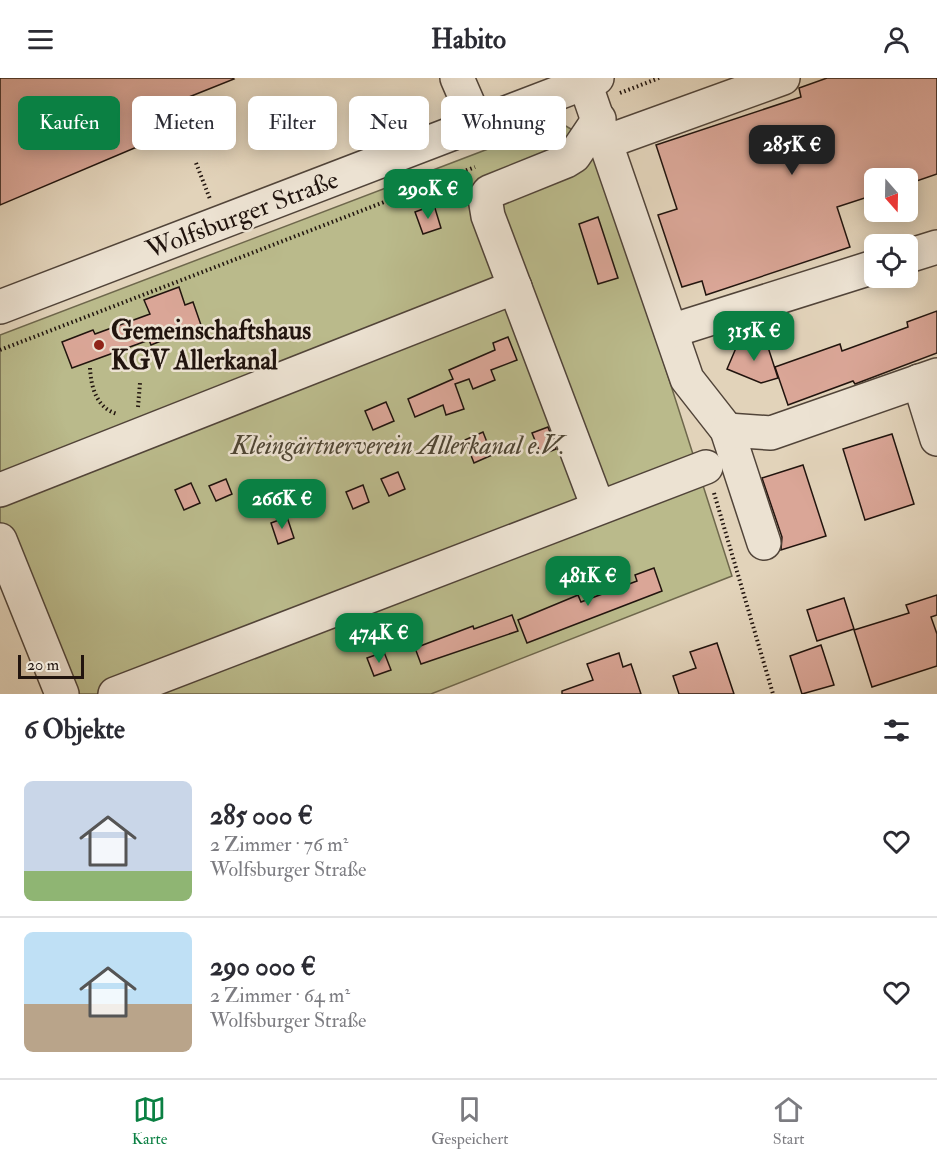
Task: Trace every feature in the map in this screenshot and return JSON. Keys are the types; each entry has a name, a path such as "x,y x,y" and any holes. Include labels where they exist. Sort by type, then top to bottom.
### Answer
{"street":[{"path":"457,78 465,96"},
{"name":"Wolfsburger Straße","path":"566,104 591,98 783,78"},
{"path":"591,98 574,156 489,192 485,198 488,216 598,507"},
{"path":"591,98 687,380 727,430 764,543"},
{"name":"Wolfsburger Straße","path":"0,308 441,138"},
{"path":"918,253 937,247"},
{"path":"671,332 864,270"},
{"path":"0,490 516,287"},
{"path":"727,430 771,433 928,378 937,439"},
{"path":"115,694 706,467"},
{"path":"0,540 62,694"}],"path":[{"path":"591,98 659,78"},
{"path":"196,163 208,194"},
{"path":"0,350 478,166"},
{"path":"90,368 91,381 101,405 106,411 123,415"},
{"path":"138,408 140,383"},
{"path":"706,467 773,694"}],"green space":[{"name":"Kleingärtnerverein Allerkanal e.V.","path":"566,126 593,142 732,576 431,694 53,694 0,555 0,335 486,150 566,150"}],"building":[{"path":"0,78 234,79 192,96 132,96 132,149 0,205"},
{"path":"827,78 937,78 937,174 918,181 918,168 864,168 864,198 837,207 850,247 706,295 702,281 682,287 658,215 677,209 656,145 801,97 799,88"},
{"path":"434,205 441,228 423,234 415,212"},
{"path":"598,217 618,278 598,284 579,224"},
{"path":"179,287 185,305 193,302 201,325 151,345 149,340 72,368 62,342 93,330 95,334 150,314 144,300"},
{"path":"937,311 937,353 855,384 853,381 788,405 775,367 840,344 842,351 908,327 907,322"},
{"path":"508,337 517,360 491,370 495,380 473,389 469,379 455,384 464,409 446,415 443,405 415,417 408,399 453,379 449,370 495,350 493,343"},
{"path":"765,338 778,378 761,383 727,369 736,348"},
{"path":"386,402 394,421 373,430 365,411"},
{"path":"548,427 556,449 541,455 532,433"},
{"path":"483,432 492,455 474,463 465,440"},
{"path":"892,434 914,504 865,520 843,449"},
{"path":"803,465 826,536 781,550 782,537 762,478"},
{"path":"398,472 405,489 389,496 381,479"},
{"path":"226,479 232,494 216,501 209,486"},
{"path":"191,483 200,503 184,510 175,490"},
{"path":"363,485 369,502 353,509 346,492"},
{"path":"287,517 294,538 278,544 271,523"},
{"path":"654,568 662,591 527,643 518,620 578,595 581,602 637,581 635,575"},
{"path":"937,595 937,615 931,617 937,634 937,666 872,687 854,630 909,613 906,605"},
{"path":"844,598 854,629 817,641 807,610"},
{"path":"512,615 518,631 421,664 415,648 473,626 474,629"},
{"path":"717,643 734,694 679,694 673,676 696,668 690,652"},
{"path":"821,645 834,685 802,694 790,656"},
{"path":"384,652 391,670 374,676 367,658"},
{"path":"619,653 623,667 631,664 641,694 562,694 562,691 593,680 587,664"}],"place":[{"name":"Gemeinschaftshaus KGV Allerkanal","path":"99,345"}]}
